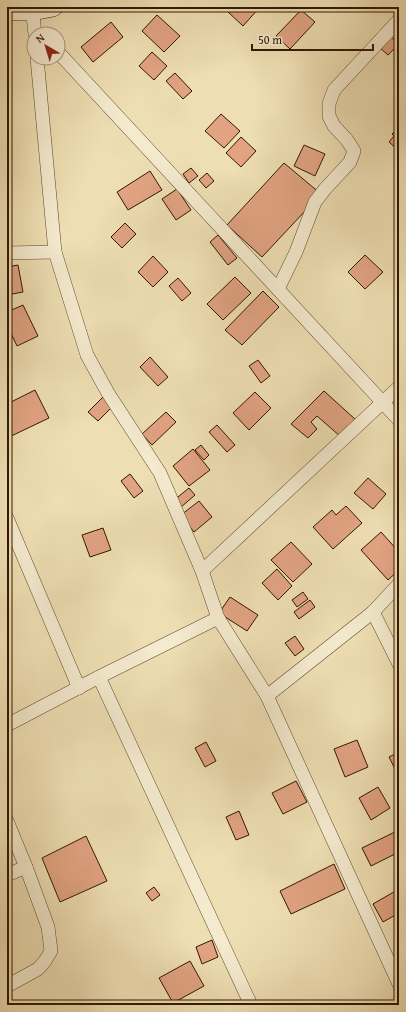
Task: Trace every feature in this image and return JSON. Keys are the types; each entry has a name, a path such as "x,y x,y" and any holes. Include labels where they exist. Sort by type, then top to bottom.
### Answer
{"street":[{"path":"7,12 35,23 53,7"},
{"path":"278,289 296,252 315,202 350,162 354,150 334,126 329,116 329,104 334,90 399,20"},
{"path":"66,61 399,420"},
{"path":"39,66 54,252 87,355 108,393 160,473 202,571 218,618 267,696 399,984"},
{"path":"7,253 54,252"},
{"path":"202,571 399,387"},
{"path":"8,522 79,688"},
{"path":"267,696 373,612 399,584"},
{"path":"373,612 399,664"},
{"path":"7,725 99,677 218,618"},
{"path":"99,677 250,1005"},
{"path":"7,821 48,927 51,951 38,969 7,986"},
{"path":"7,875 26,867"}],"building":[{"path":"231,7 260,7 243,26 227,11"},
{"path":"301,10 315,22 290,49 276,36"},
{"path":"157,15 180,36 164,52 142,31"},
{"path":"111,22 123,37 93,62 81,47"},
{"path":"391,37 399,44 388,55 380,48"},
{"path":"152,52 167,66 154,80 139,66"},
{"path":"175,73 192,91 183,99 166,81"},
{"path":"221,114 240,131 224,148 205,131"},
{"path":"399,127 399,151 389,142 394,136 392,134"},
{"path":"241,137 256,151 241,167 226,153"},
{"path":"304,145 325,154 315,176 294,166"},
{"path":"284,163 321,194 262,257 227,225"},
{"path":"191,168 198,176 189,183 183,174"},
{"path":"150,171 162,190 128,210 117,192"},
{"path":"207,173 214,181 206,188 199,180"},
{"path":"177,189 191,210 176,220 162,199"},
{"path":"125,223 136,234 122,248 111,237"},
{"path":"218,235 237,258 228,265 210,242"},
{"path":"365,255 383,272 365,289 348,272"},
{"path":"153,256 168,272 153,287 138,272"},
{"path":"18,265 23,292 7,295 7,267"},
{"path":"235,277 251,293 223,320 207,304"},
{"path":"178,278 191,293 182,301 169,286"},
{"path":"263,291 279,307 242,345 225,330"},
{"path":"23,305 38,336 17,346 7,325 7,312"},
{"path":"150,357 168,377 158,386 140,367"},
{"path":"258,360 270,376 261,383 249,366"},
{"path":"35,390 49,418 7,438 7,404"},
{"path":"324,391 356,420 341,437 317,416 311,422 317,429 308,438 291,424"},
{"path":"255,392 271,408 249,430 233,413"},
{"path":"103,397 112,407 98,421 88,412"},
{"path":"166,412 176,422 152,445 142,434"},
{"path":"217,425 235,445 227,452 209,432"},
{"path":"201,445 209,455 204,460 195,450"},
{"path":"193,449 210,470 189,486 173,466"},
{"path":"130,474 143,491 134,498 121,481"},
{"path":"368,478 386,494 373,509 354,493"},
{"path":"189,488 195,495 180,508 173,501"},
{"path":"199,501 212,517 194,532 181,515"},
{"path":"346,506 362,523 333,549 313,527 332,510 336,515"},
{"path":"103,528 111,550 90,557 82,535"},
{"path":"381,532 399,552 399,570 388,580 361,550"},
{"path":"291,542 312,564 293,582 271,560"},
{"path":"277,569 292,586 278,600 262,583"},
{"path":"303,592 308,599 297,607 292,600"},
{"path":"230,597 258,615 247,631 219,613"},
{"path":"310,600 315,607 299,619 294,612"},
{"path":"295,636 304,649 295,656 285,643"},
{"path":"357,740 368,767 345,777 334,749"},
{"path":"206,742 216,761 205,767 195,748"},
{"path":"399,752 399,772 397,773 389,757"},
{"path":"296,781 307,802 283,814 272,793"},
{"path":"378,787 390,808 371,820 359,798"},
{"path":"239,811 249,835 236,840 226,817"},
{"path":"399,830 399,852 371,866 362,848"},
{"path":"86,836 107,881 60,902 42,858"},
{"path":"334,864 345,889 291,914 280,891"},
{"path":"154,887 160,895 152,901 146,893"},
{"path":"399,889 399,913 383,922 373,904"},
{"path":"212,940 218,957 202,964 196,947"},
{"path":"190,961 204,986 173,1003 159,978"}]}
